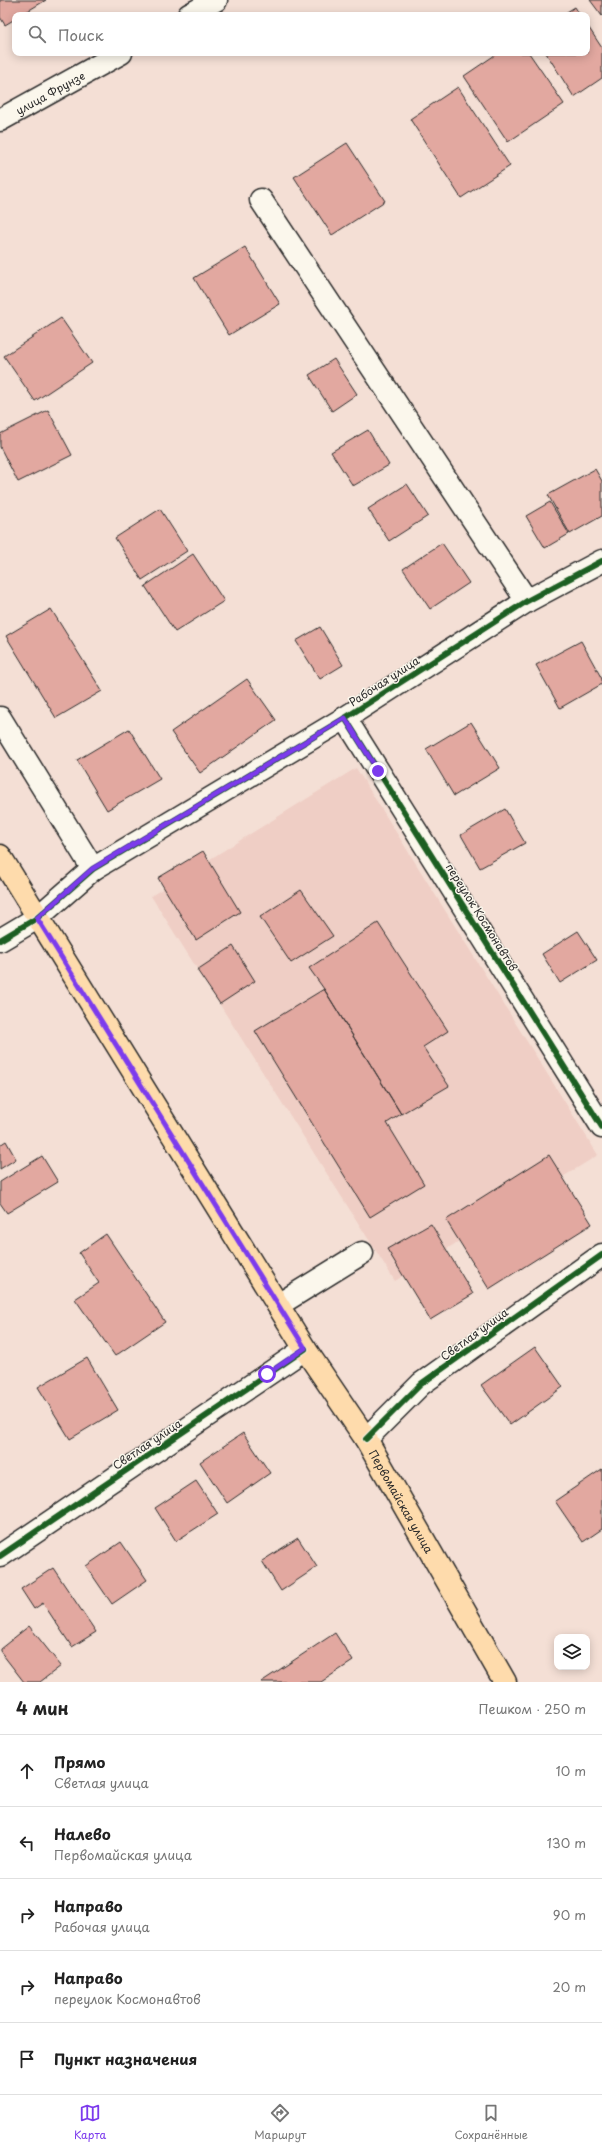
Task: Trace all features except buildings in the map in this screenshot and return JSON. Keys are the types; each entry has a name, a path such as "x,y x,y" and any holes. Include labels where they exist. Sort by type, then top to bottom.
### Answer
{"main road":[{"name":"Первомайская улица","path":"0,856 278,1305 366,1439 505,1682"}],"street":[{"path":"194,12 216,0"},
{"name":"улица Фрунзе","path":"0,120 116,56"},
{"path":"260,200 526,601"},
{"name":"Рабочая улица","path":"0,940 37,918 92,869 345,718 526,601 602,561"},
{"path":"0,718 92,869"},
{"name":"переулок Космонавтов","path":"345,718 602,1127"},
{"path":"278,1305 362,1253"},
{"name":"Светлая улица","path":"366,1439 421,1384 602,1255"},
{"name":"Светлая улица","path":"0,1556 305,1348"}],"shaded area":[{"path":"356,768 598,1155 395,1281 151,896"}],"cycle path":[{"path":"0,940 37,918 93,869 345,718 527,601 602,561"},
{"path":"345,718 602,1127"},
{"path":"366,1439 421,1384 602,1255"},
{"path":"0,1556 305,1349"}],"route":[{"path":"267,1374 305,1348 37,918 92,869 345,718 378,771"}]}
